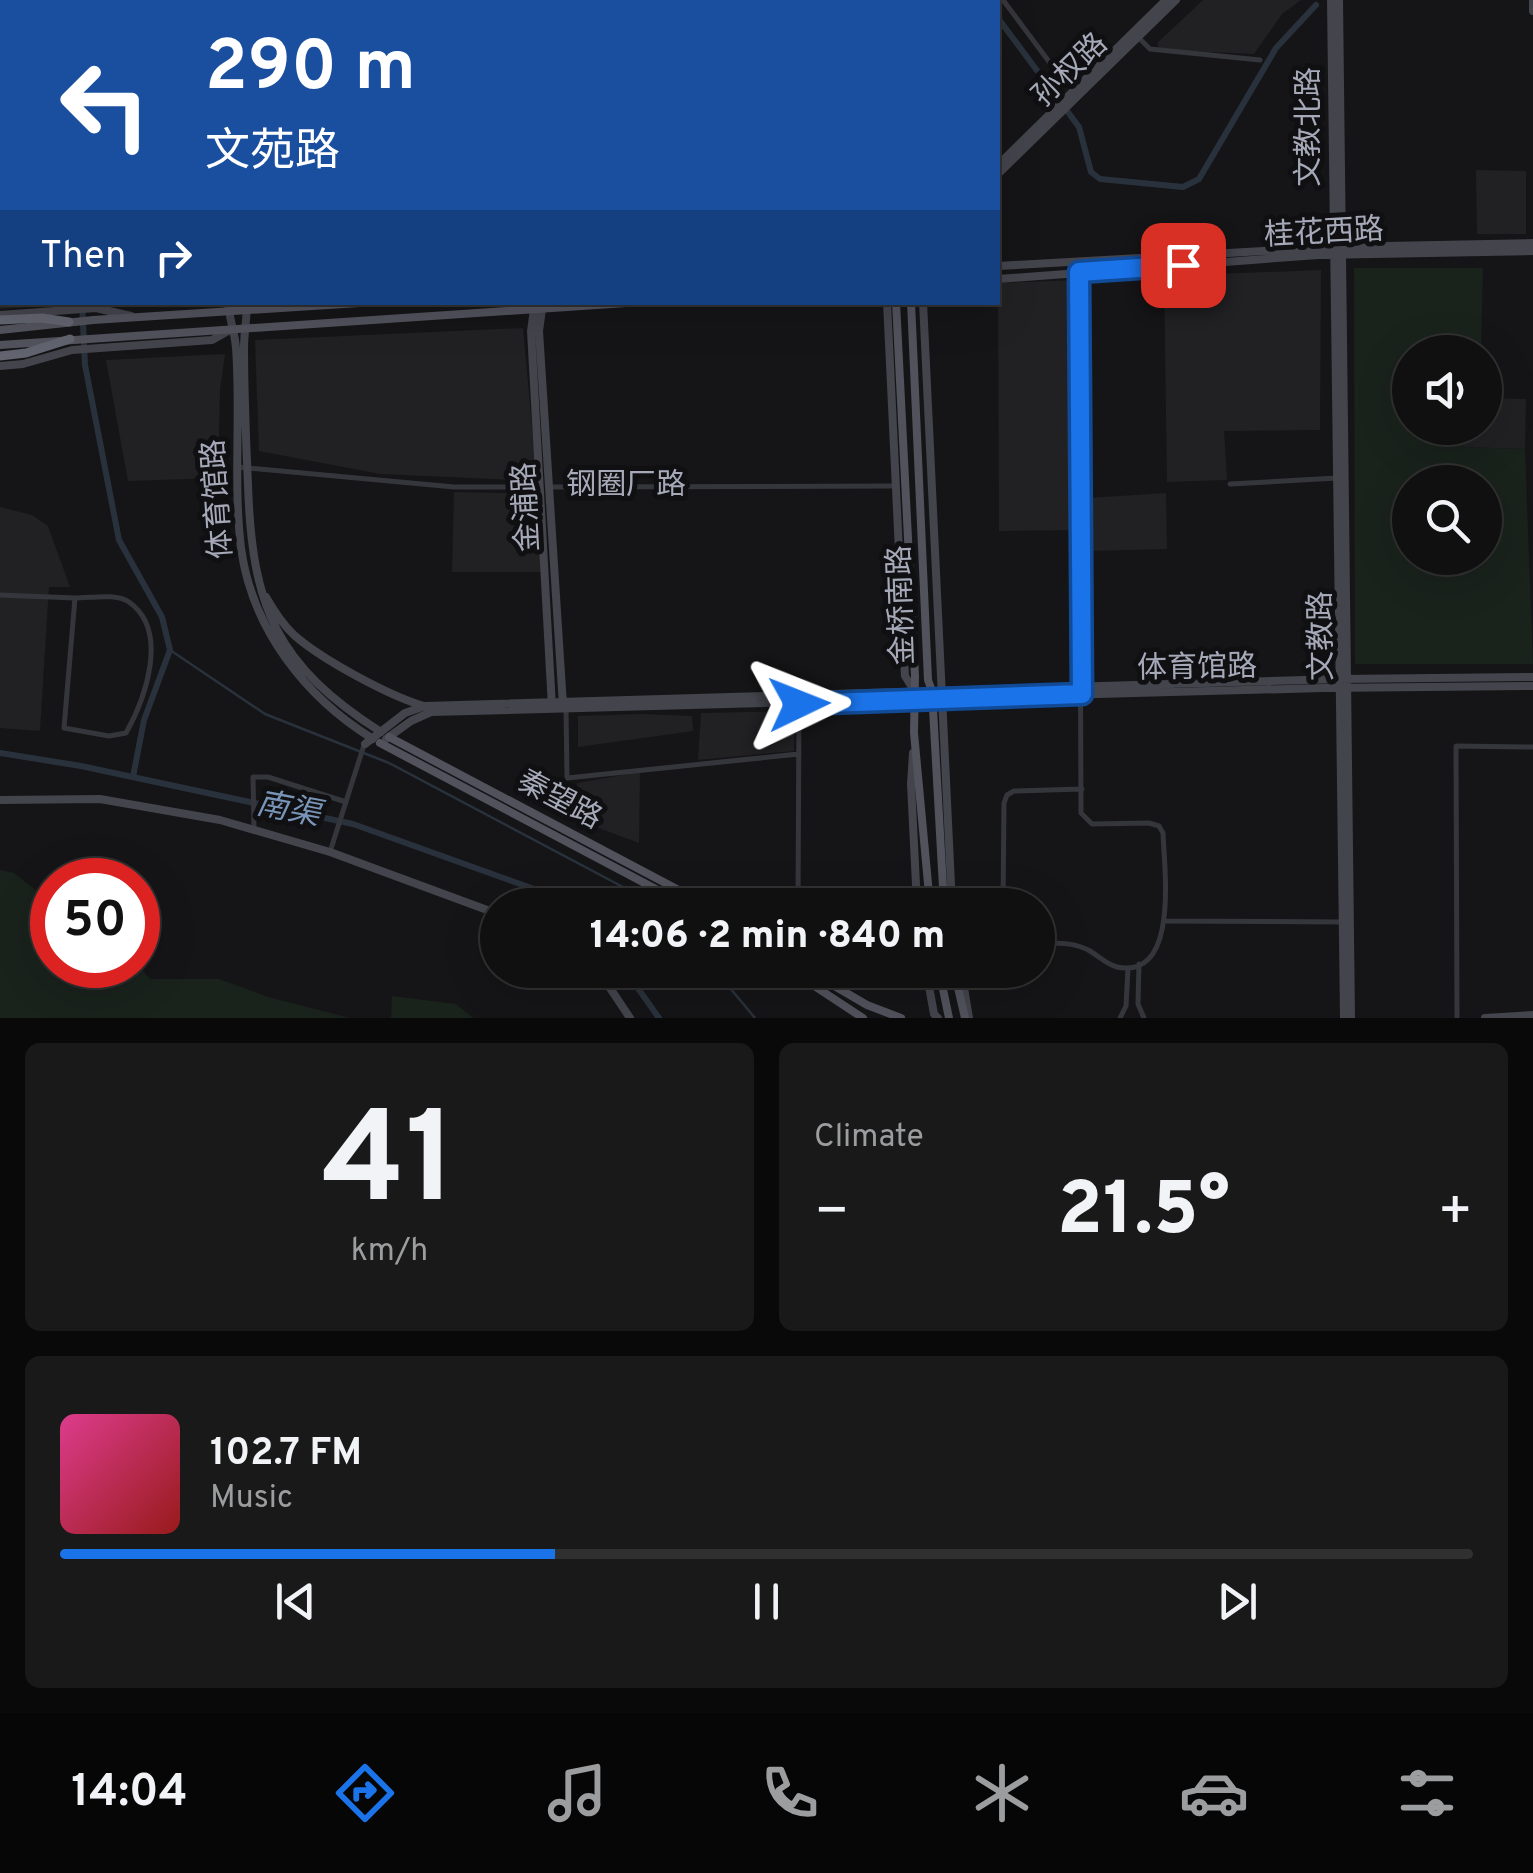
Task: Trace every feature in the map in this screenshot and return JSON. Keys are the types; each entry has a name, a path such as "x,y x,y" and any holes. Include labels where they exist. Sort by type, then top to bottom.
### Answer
{"highway":[{"path":"0,317 69,322"},
{"path":"0,356 71,344"}],"main road":[{"name":"孙权路","path":"1000,172 1166,0"},
{"name":"孙权路","path":"1076,91 1176,0"},
{"path":"1533,0 1533,11"},
{"name":"文教北路","path":"1335,5 1338,250"},
{"name":"孙权路","path":"1000,163 1058,110"},
{"name":"桂花西路","path":"1000,266 1533,243"},
{"name":"桂花西路","path":"1000,278 1338,250 1533,251"},
{"name":"文教路","path":"1338,250 1336,478 1347,1018"},
{"name":"文教路","path":"1338,250 1347,1018"},
{"name":"体育馆路","path":"228,305 236,344 242,468 256,577 277,631 306,674 375,740"},
{"path":"0,330 311,305"},
{"path":"0,366 23,364 95,338 564,305"},
{"name":"金桥南路","path":"887,305 905,676 915,696"},
{"name":"金桥南路","path":"896,305 915,696 911,784 916,888"},
{"name":"金桥南路","path":"910,305 928,680 936,695 951,888"},
{"name":"金桥南路","path":"923,305 943,888"},
{"name":"金浦路","path":"539,306 531,332 564,707"},
{"path":"0,317 96,308 145,320"},
{"name":"体育馆路","path":"247,308 242,550 261,614 287,662 315,694 375,740"},
{"path":"0,345 71,344 98,348 212,340 232,329"},
{"name":"金浦路","path":"545,487 552,706"},
{"path":"922,519 931,502"},
{"path":"898,539 908,556"},
{"name":"体育馆路","path":"256,577 280,619 307,646 402,699 428,709 1533,678"},
{"name":"体育馆路","path":"1343,683 1533,686"},
{"name":"体育馆路","path":"375,740 428,709"},
{"name":"金桥南路","path":"914,733 928,888"},
{"name":"秦望路","path":"375,740 654,888"},
{"name":"秦望路","path":"375,740 673,888"},
{"path":"0,800 100,799 254,824 480,907"},
{"path":"610,988 630,1018"},
{"path":"819,988 863,1018"},
{"path":"838,988 900,1018"},
{"path":"929,988 938,1018"},
{"path":"943,988 949,1018"},
{"path":"961,988 967,1018"},
{"path":"1485,1018 1533,1017"}],"street":[{"path":"1003,0 1076,91"},
{"path":"1138,36 1150,48 1260,60"},
{"path":"1055,945 1078,946 1111,966 1128,968 1153,952 1166,921 1162,830 1152,823 1088,823 1081,814 1079,272"},
{"name":"钢圈厂路","path":"242,468 454,487 895,486"},
{"path":"1230,484 1336,478"},
{"path":"0,595 113,597 128,600 139,612 150,636 150,668 126,733 109,736 64,728 75,598"},
{"path":"798,888 799,700"},
{"path":"564,707 567,778 799,754"},
{"path":"330,852 359,762 375,740"},
{"path":"1458,1018 1456,746 1533,746"},
{"path":"254,824 253,777 268,777 344,805"},
{"path":"1003,888 1007,795 1014,791 1082,789"},
{"path":"1166,921 1343,922"},
{"path":"1139,964 1138,1004 1144,1018"},
{"path":"1120,1018 1126,1006 1128,968"}],"shaded area":[{"path":"1203,0 1301,0 1282,14 1254,54 1160,50 1157,43"},
{"path":"1476,170 1526,171 1526,234 1477,234"},
{"path":"1354,268 1483,268 1481,335 1392,335 1392,445 1525,449 1533,664 1355,664"},
{"path":"1321,270 1320,430 1224,431 1227,480 1167,482 1164,276"},
{"path":"1078,280 1080,530 999,531 1000,283"},
{"path":"0,305 57,305 0,309"},
{"path":"523,328 537,481 380,474 259,451 255,340"},
{"path":"225,354 220,389 218,478 128,481 106,360"},
{"path":"1502,398 1526,399 1525,449 1463,447 1502,445"},
{"path":"454,492 536,494 541,572 452,572"},
{"path":"1166,493 1167,549 1090,551 1088,498"},
{"path":"0,507 32,515 48,526 70,587 49,587 40,731 0,728"},
{"path":"795,711 794,751 698,760 701,713"},
{"path":"578,716 692,716 693,731 578,747"},
{"path":"640,772 639,843 577,820 577,783"},
{"path":"0,870 14,873 30,886 30,988 160,988 160,979 219,979 268,997 350,1018 0,1018"},
{"path":"392,996 456,1004 473,1018 391,1018"}],"waterway":[{"path":"1000,21 1079,127 1091,172 1100,179 1183,187 1199,179 1276,48 1316,5"},
{"path":"82,305 85,365 119,540 162,617 170,650 144,720 133,777"},
{"path":"170,650 265,714 389,763 625,888"},
{"name":"南渠","path":"0,753 81,766 353,824 531,888"},
{"name":"南渠","path":"638,988 659,1018"},
{"path":"730,988 755,1018"}],"route":[{"path":"799,704 1082,694 1079,272 1183,265"}]}
